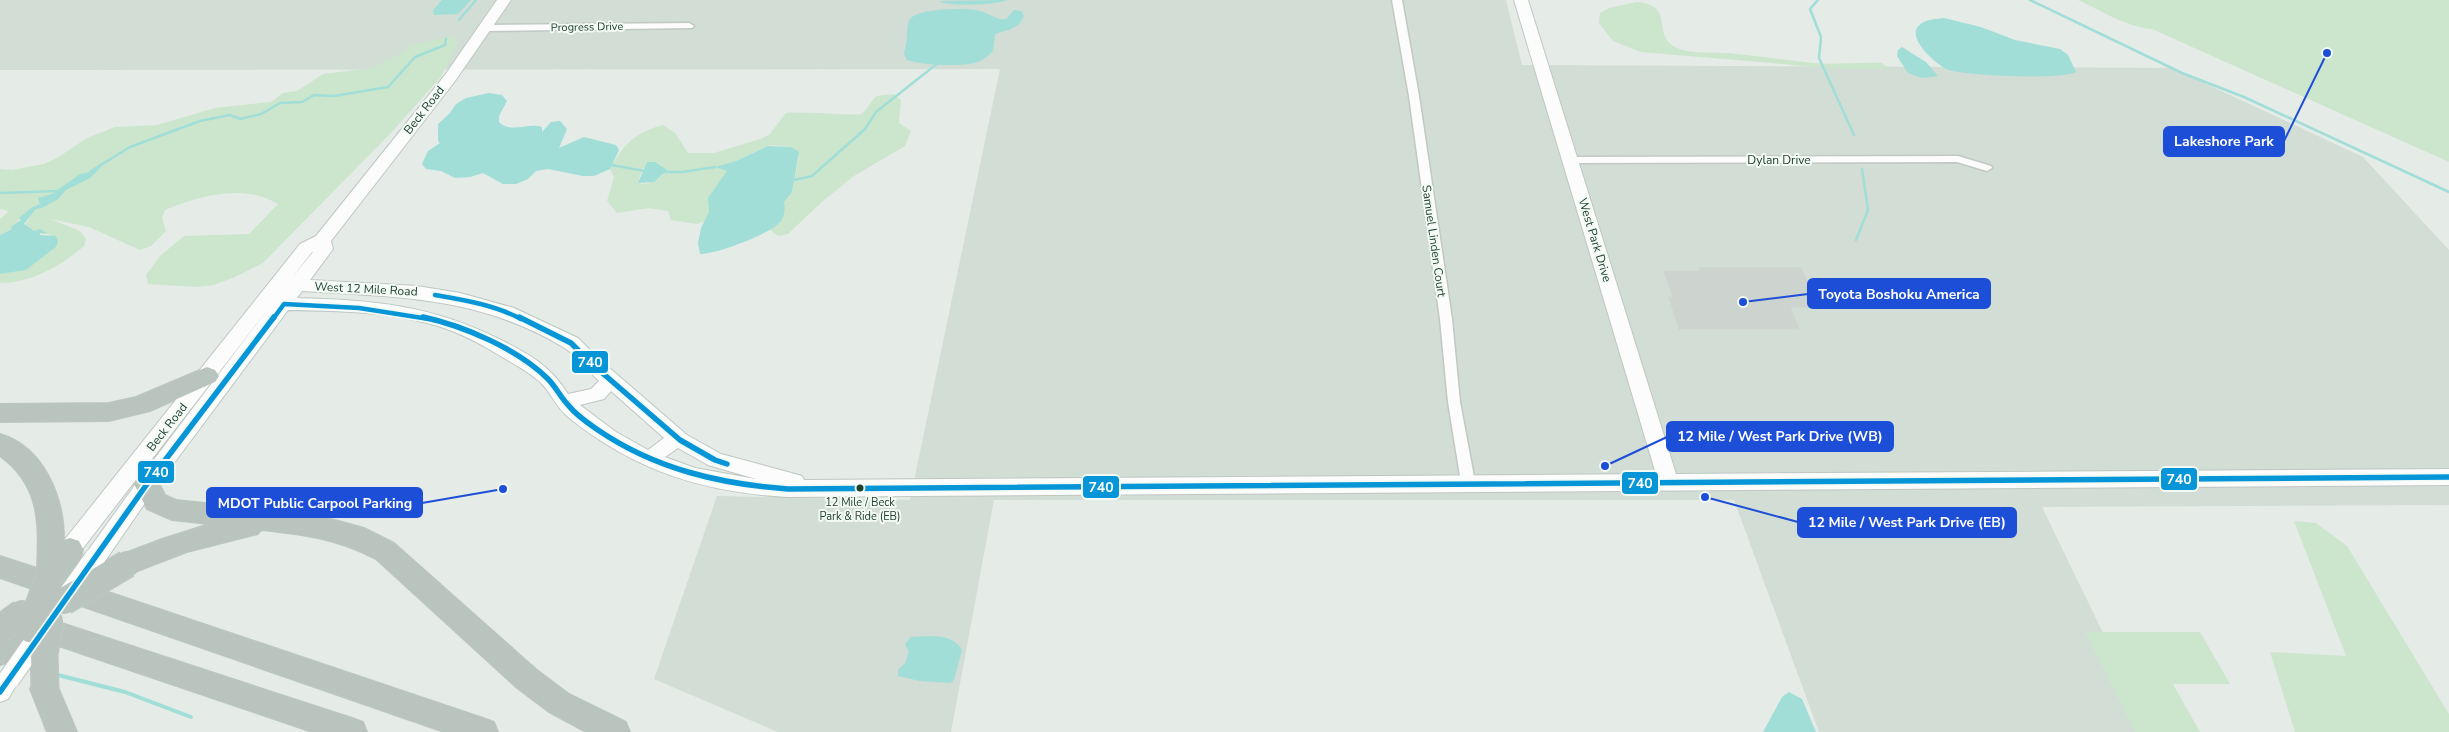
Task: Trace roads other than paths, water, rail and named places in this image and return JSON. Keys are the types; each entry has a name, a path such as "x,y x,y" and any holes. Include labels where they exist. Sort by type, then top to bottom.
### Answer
{"highway":[{"path":"0,414 109,412 141,405 207,376"},
{"path":"0,443 17,454 39,477 60,546 41,605 3,675"},
{"path":"147,484 156,502 172,510 313,525 355,536 385,551 528,679 559,703 615,732"},
{"path":"0,629 41,605 165,548 220,531 266,525 313,525"},
{"path":"41,605 95,558"},
{"path":"0,567 483,732"},
{"path":"41,605 45,689 62,732"},
{"path":"41,605 352,732"}],"main road":[{"name":"Beck Road","path":"60,546 207,376 306,248 322,240 438,92 504,0"},
{"name":"West Park Drive","path":"1521,0 1668,481"},
{"name":"Beck Road","path":"95,558 147,484 324,250 322,240"},
{"name":"West 12 Mile Road","path":"278,284 417,292 460,299 508,312 571,343 610,381 680,440 715,460 818,488"},
{"name":"West 12 Mile Road","path":"263,303 387,309 430,317 479,336 528,365 549,380 565,402 604,435 651,461 704,477 760,488 788,490 818,488 1468,482 1954,482 2449,477"},
{"path":"565,402 597,394 610,381"},
{"path":"651,461 658,450 666,444 680,440"},
{"path":"0,644 41,605"}],"street":[{"name":"Samuel Linden Court","path":"1397,0 1414,96 1446,319 1454,402 1468,482"},
{"name":"Progress Drive","path":"485,28 689,26"},
{"name":"Dylan Drive","path":"1570,160 1958,159 1987,168"}],"water":[{"path":"442,0 471,0 458,14 434,15 433,10"},
{"path":"1007,0 973,5 939,1"},
{"path":"972,9 997,18 1006,19 1014,10 1021,11 1024,16 1016,26 995,34 993,51 980,61 944,65 907,60 904,54 911,18 925,12"},
{"path":"1944,18 1981,27 2015,40 2060,49 2068,55 2076,72 2052,76 2012,76 1971,74 1946,69 1922,48 1916,34 1917,28 1922,23"},
{"path":"1902,47 1926,62 1938,76 1922,78 1908,73 1897,56 1898,50"},
{"path":"489,93 502,95 507,101 499,116 499,122 503,125 514,128 537,126 542,127 542,132 551,122 560,121 567,129 559,148 584,137 616,145 619,150 610,169 594,176 583,176 548,169 536,171 528,179 516,184 503,184 483,173 470,177 455,178 441,171 426,169 422,164 428,151 440,143 438,141 438,124 450,113 456,104 466,98"},
{"path":"768,146 791,147 799,152 792,192 784,202 784,212 781,221 767,232 743,242 718,251 700,254 698,243 701,228 709,212 708,198 727,171 715,167 736,161"},
{"path":"647,162 655,162 667,170 654,182 638,183"},
{"path":"98,166 101,167 90,178 66,190 58,199 42,208 36,209 24,224 34,231 40,229 47,233 40,233 40,235 56,236 58,242 56,247 26,270 0,274 0,235 12,229 11,227 21,220 19,218 31,208 40,204 38,198 52,194 80,174 90,172"},
{"path":"911,637 940,637 952,640 958,644 962,650 954,680 950,683 920,681 898,676 898,670 905,663 909,652 905,644"},
{"path":"1789,692 1802,699 1816,732 1763,732 1782,697"}],"waterway":[{"path":"459,20 476,0"},
{"path":"1818,0 1810,9 1821,37 1819,58 1854,135"},
{"path":"2030,0 2182,73 2244,97 2449,192"},
{"path":"91,171 130,147 200,121 230,115 240,119 261,114 280,103 302,102 314,95 334,96 388,87 415,57 445,45 446,39"},
{"path":"794,180 812,176 865,129 876,112 938,63"},
{"path":"611,165 645,171"},
{"path":"661,172 682,172 715,167"},
{"path":"1856,240 1868,210 1862,169"},
{"path":"0,193 58,191"},
{"path":"54,674 125,692 191,717"}],"place":[{"name":"Lakeshore Park","path":"2327,53"},
{"name":"Toyota Boshoku America","path":"1743,302"},
{"name":"12 Mile / West Park Drive (WB)","path":"1605,466"},
{"name":"12 Mile / Beck Park & Ride (EB)","path":"860,488"},
{"name":"MDOT Public Carpool Parking","path":"503,489"},
{"name":"12 Mile / West Park Drive (EB)","path":"1705,497"}]}
